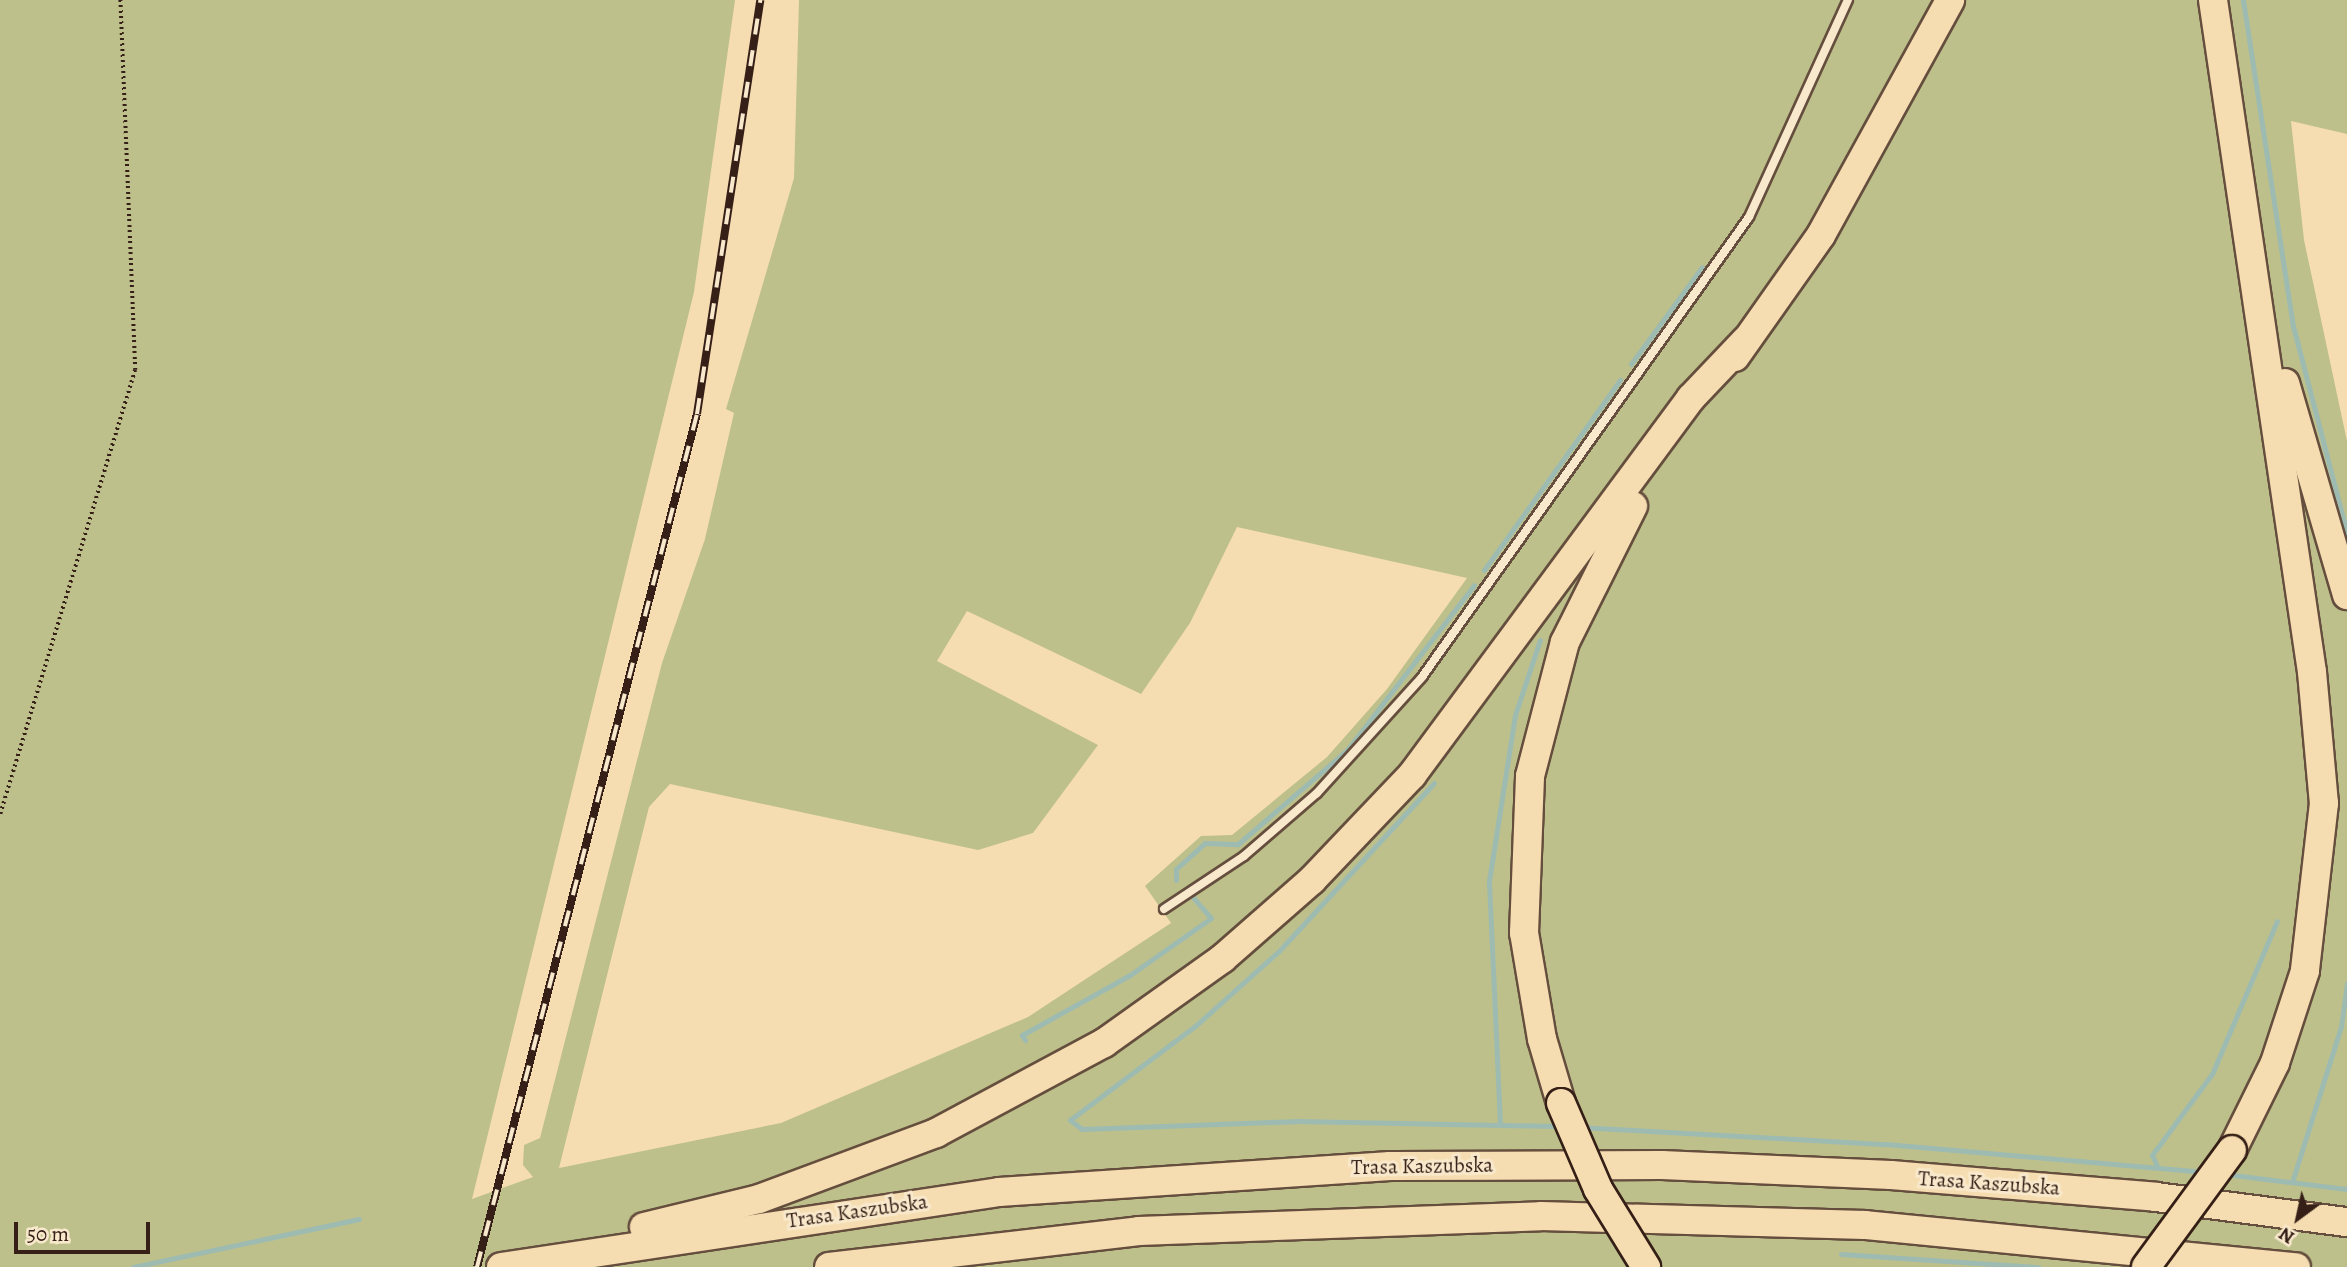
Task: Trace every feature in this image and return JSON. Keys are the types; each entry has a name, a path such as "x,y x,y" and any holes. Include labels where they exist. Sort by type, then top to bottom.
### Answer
{"highway":[{"path":"1646,1267 1603,1198 1561,1103 1535,1009 1523,895 1530,776 1545,701 1564,642 1615,536 1857,176 1950,0"},
{"path":"2146,1267 2232,1150 2275,1063 2305,971 2324,803 2312,672 2213,0"},
{"path":"2227,0 2284,376 2347,595"},
{"path":"504,1266 573,1242 759,1199 911,1144 1057,1070 1193,981 1312,880 1412,775 1691,398 1745,341"},
{"name":"Trasa Kaszubska","path":"504,1266 999,1192 1390,1166 1662,1165 1891,1175 2156,1198 2347,1222"},
{"path":"829,1267 1139,1231 1541,1216 1904,1227 2296,1267"}],"lane":[{"path":"1164,909 1244,856 1317,793 1422,677 1749,218 1848,0"}],"path":[{"path":"0,814 135,370 120,0"}],"green space":[{"path":"0,0 735,0 694,292 472,1199 533,1177 523,1165 524,1145 540,1138 662,663 705,539 734,413 726,409 794,178 799,0 2347,0 2347,134 2291,121 2304,240 2347,441 2347,1267 0,1267","holes":["1237,527 1467,578 1387,689 1327,757 1232,835 1201,836 1145,886 1171,923 1028,1017 781,1123 559,1168 649,807 670,784 978,850 1033,833 1098,745 937,661 967,611 1141,694 1190,623"]}],"waterway":[{"path":"2243,0 2293,326 2347,533"},
{"path":"1631,364 1702,267"},
{"path":"1484,570 1620,380"},
{"path":"1176,880 1176,869 1205,843 1238,844 1347,750 1474,585"},
{"path":"1500,1124 1489,881 1515,715 1540,640"},
{"path":"1434,783 1279,951 1195,1026 1070,1120 1082,1129 1296,1121 1563,1126"},
{"path":"1025,1040 1022,1035 1130,975 1211,918 1193,897"},
{"path":"2157,1166 2152,1155 2212,1074 2277,921"},
{"path":"2292,1182 2341,1027 2347,983"},
{"path":"1579,1127 1886,1144 2205,1172"},
{"path":"2225,1174 2347,1189"},
{"path":"133,1267 359,1219"},
{"path":"1841,1254 2039,1267"}],"railway":[{"path":"477,1267 697,414 760,0"}]}
